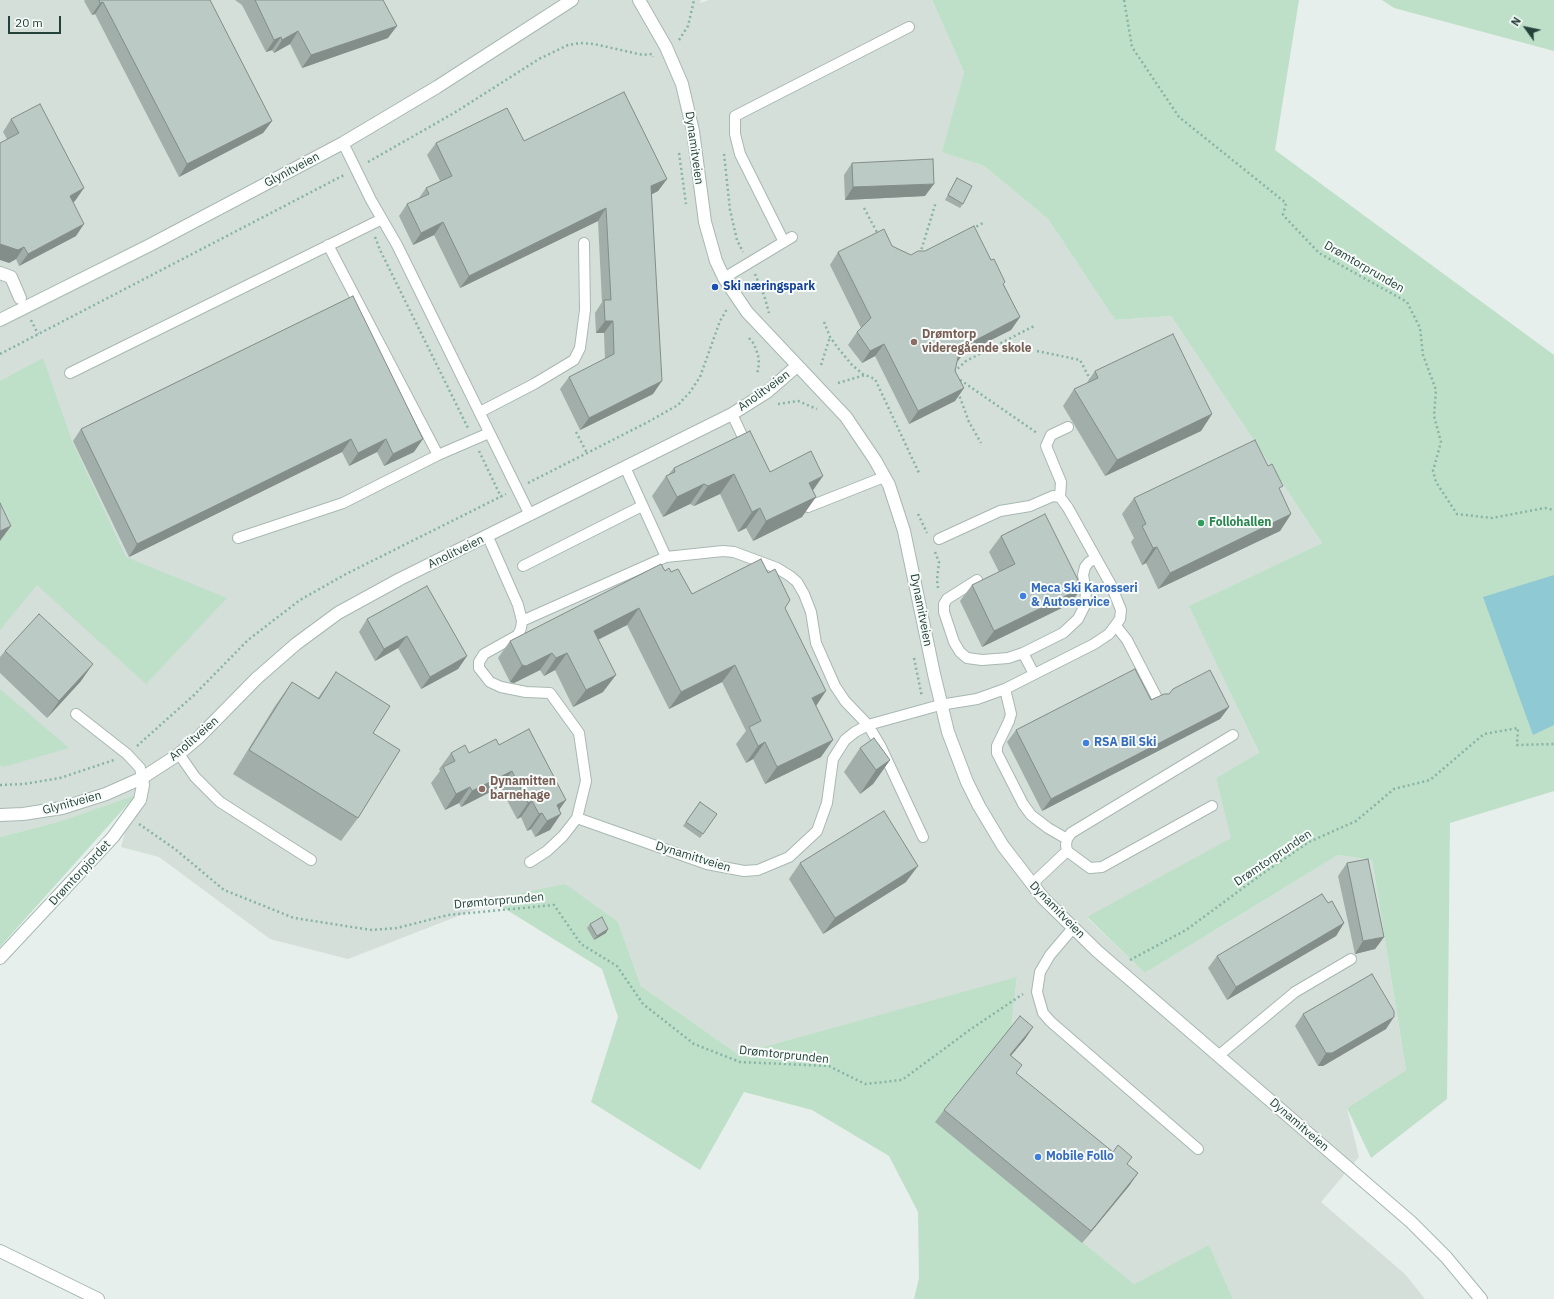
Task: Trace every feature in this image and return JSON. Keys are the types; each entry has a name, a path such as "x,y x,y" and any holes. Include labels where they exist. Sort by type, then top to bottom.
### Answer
{"street":[{"name":"Glynitveien","path":"0,320 150,245 343,143 437,87 572,0"},
{"name":"Dynamitveien","path":"639,0 666,47 682,84 693,131 705,222 716,261 724,278 755,321 797,366 826,394 855,428 884,477 896,505 904,531 940,705 956,754 979,806 1003,846 1032,884 1073,928 1116,968 1411,1222 1446,1257 1481,1299"},
{"path":"0,273 11,277 20,298"},
{"name":"Anolitveien","path":"142,778 179,754 198,738 257,678 315,628 362,600 732,414 767,392 797,366"},
{"name":"Glynitveien","path":"0,815 23,814 62,808 98,797 142,778"},
{"name":"Drømtorpjordet","path":"0,958 113,837 140,800 142,793 142,778"},
{"path":"0,1251 98,1299"}],"lane":[{"path":"724,278 788,239 740,154 735,134 735,116 909,27"},
{"path":"343,143 397,245 530,515"},
{"path":"70,373 382,219"},
{"path":"480,412 546,378 574,360 580,348 585,310 584,243"},
{"path":"328,245 438,455"},
{"path":"732,414 753,458"},
{"path":"1068,426 1051,435 1048,440 1047,451 1061,482 1060,497 1068,508 1111,585 1121,610 1120,619 1116,626 1128,640 1158,700"},
{"path":"238,538 343,503 438,455 474,441 489,433"},
{"path":"625,467 666,557"},
{"path":"808,507 884,477"},
{"path":"939,539 1000,511 1030,506 1054,496 1060,497"},
{"path":"523,566 642,506"},
{"path":"488,536 518,605 522,621 518,635 484,654 479,662 479,668 490,682 501,687 526,692 550,693 579,732 586,781 577,818 563,836 547,852 530,862"},
{"path":"522,621 666,557 723,551 734,552 777,568 797,582 804,594 811,612 816,643 835,686 845,701 868,725 882,746 923,838"},
{"path":"977,580 947,599 944,604 944,612 954,642 960,652 967,658 982,660 1008,658 1023,654 1063,633 1078,620 1085,604 1086,591 1083,574 1085,567 1089,562 1096,558"},
{"name":"Dynamittveien","path":"577,818 707,864 744,872 758,870 789,857 817,831 824,816 827,803 833,759 845,740 868,725 940,705 977,699 1005,689 1094,644 1116,626"},
{"path":"1023,654 1034,674"},
{"path":"1005,689 1010,714 1009,721 997,746 997,753 1023,804 1031,815 1048,828 1067,839"},
{"path":"76,714 127,754 140,768 142,778"},
{"path":"1212,806 1102,867 1090,868 1067,851 1067,839 1076,830 1233,735"},
{"path":"179,754 195,777 220,802 311,860"},
{"path":"1032,884 1067,851"},
{"path":"1073,928 1046,962 1040,972 1037,986 1039,1004 1051,1022 1198,1149"},
{"path":"1218,1056 1295,992 1351,959"}],"path":[{"path":"677,42 686,31 694,0"},
{"name":"Drømtorprunden","path":"1124,0 1132,47 1179,117 1286,203 1283,215 1319,252 1407,302 1420,328 1423,355 1436,390 1434,416 1441,442 1433,471 1436,482 1457,514 1492,518 1545,508 1554,510"},
{"path":"0,354 356,169 410,139 558,48 580,43 604,46 643,55 652,54"},
{"path":"724,147 733,227 737,240 764,295 770,317"},
{"path":"926,253 919,256 936,202"},
{"path":"864,208 883,243"},
{"path":"971,230 983,223"},
{"path":"370,225 380,250 501,497"},
{"path":"0,785 24,784 60,778 118,759 127,754 184,705 248,640 300,600 346,574 662,415 684,399 700,377 720,321 727,309"},
{"path":"29,317 38,334"},
{"path":"824,322 830,337 852,365 865,375"},
{"path":"955,381 953,372 966,361 1036,324"},
{"path":"821,365 830,337"},
{"path":"1036,351 1080,360 1091,381"},
{"path":"953,374 1048,440"},
{"path":"838,383 865,375 872,376 879,384 919,473"},
{"path":"957,388 969,422 981,443"},
{"path":"812,406 822,413"},
{"path":"576,432 587,453"},
{"path":"918,514 928,536"},
{"path":"934,549 939,562 938,587 944,604"},
{"path":"913,655 925,710"},
{"name":"Drømtorprunden","path":"1116,968 1186,930 1262,874 1310,842 1356,821 1394,790 1430,780 1484,734 1518,728 1517,745 1554,744"},
{"name":"Drømtorprunden","path":"129,816 175,849 224,890 294,918 372,930 397,928 448,915 554,905 580,944 617,966 643,1004 694,1044 740,1062 829,1066 865,1084 902,1080 971,1029 1037,986"}],"shaded area":[{"name":"Ski næringspark","path":"0,0 701,0 700,3 709,0 932,0 964,72 943,152 984,166 1048,219 1115,320 1171,316 1322,543 1190,606 1259,754 1216,778 1232,838 1087,918 1145,973 1338,855 1372,860 1406,1070 1347,1108 1359,1157 1321,1202 1405,1274 1425,1299 1233,1299 1209,1246 1134,1284 936,1122 1011,1029 1017,978 738,1054 641,986 618,922 496,898 494,902 348,959 270,939 159,857 121,847 135,796 61,821 0,837"}],"green space":[{"path":"932,0 1299,0 1275,150 1554,355 1554,791 1450,823 1447,1099 1371,1158 1347,1108 1406,1070 1372,860 1338,855 1145,973 1087,917 1231,838 1216,778 1259,753 1189,606 1322,543 1171,316 1115,320 1048,219 984,166 942,152 964,72"},
{"path":"1382,0 1554,0 1554,51 1394,8"},
{"path":"43,358 72,441 126,557 227,598 146,684 37,585 0,630 0,381"},
{"path":"0,689 69,748 4,767 0,765"},
{"path":"136,795 0,947 0,837 61,821"},
{"path":"565,884 618,922 641,986 738,1054 1017,977 1011,1029 936,1122 1134,1284 1209,1245 1233,1299 914,1299 919,1278 918,1212 889,1156 812,1110 744,1092 700,1170 591,1102 618,1017 602,969 494,902 496,898"}],"water":[{"path":"1554,575 1554,725 1533,735 1483,597"}],"building":[{"path":"99,0 210,0 272,121 187,164 103,2 100,3"},
{"path":"255,0 383,0 397,26 311,55 298,31 282,40 281,37 274,40"},
{"path":"624,92 667,179 651,186 662,381 589,418 569,377 614,354 613,321 605,321 604,300 611,300 606,208 469,276 443,222 421,233 407,204 429,194 426,188 452,176 436,143 507,108 524,141"},
{"path":"40,104 84,188 70,196 84,224 28,254 24,247 18,250 0,244 0,143 19,133 11,119"},
{"path":"933,159 934,184 853,187 852,163"},
{"path":"957,178 972,186 963,204 948,195"},
{"path":"974,226 991,260 994,259 1005,282 1003,284 1020,317 972,342 959,353 955,371 964,388 918,411 884,344 870,351 857,332 871,318 838,252 884,229 892,246 911,255 918,251 925,251"},
{"path":"353,296 423,439 393,454 386,439 358,453 351,439 137,544 81,429"},
{"path":"1173,334 1212,414 1117,460 1074,389 1098,378 1095,371"},
{"path":"750,431 770,472 811,451 823,476 809,483 816,497 766,521 760,508 752,512 734,474 708,486 704,484 677,497 666,476 675,472 674,468"},
{"name":"Follohallen","path":"1255,440 1268,466 1272,464 1283,486 1279,488 1291,514 1170,573 1157,547 1153,548 1142,526 1146,524 1134,498"},
{"path":"0,503 11,526 0,531"},
{"path":"1045,514 1082,588 994,631 972,585 1015,564 1001,536"},
{"path":"761,559 768,573 775,569 790,600 785,608 826,691 812,698 833,740 777,767 765,742 758,746 749,727 761,721 735,665 681,692 639,608 594,631 616,675 586,690 567,653 556,658 552,653 526,666 522,665 510,641 661,564 665,571 669,568 671,572 678,569 692,594"},
{"path":"427,586 467,656 430,677 407,636 384,649 367,619"},
{"path":"39,614 93,664 59,701 5,651"},
{"path":"1135,669 1151,700 1164,694 1169,694 1173,689 1210,670 1229,707 1051,799 1016,730"},
{"path":"336,672 390,706 373,733 400,750 358,818 249,750 292,682 319,699"},
{"path":"529,729 566,800 557,805 561,814 547,821 542,813 539,814 532,801 528,803 512,771 472,791 470,787 456,794 443,767 455,761 451,753 465,745 469,753 496,739 499,745"},
{"path":"874,738 890,760 876,770 860,748"},
{"path":"700,802 717,814 703,834 686,822"},
{"path":"884,811 918,866 835,918 800,863"},
{"path":"1368,859 1384,937 1363,941 1347,863"},
{"path":"1322,894 1328,903 1332,901 1344,923 1236,987 1217,956"},
{"path":"602,917 608,929 597,936 590,924"},
{"path":"1372,974 1394,1011 1394,1017 1332,1053 1326,1053 1303,1014"},
{"path":"1020,1016 1033,1027 1010,1055 1022,1065 1016,1073 1113,1152 1118,1145 1132,1157 1127,1164 1138,1173 1091,1231 944,1110"}],"place":[{"name":"Ski næringspark","path":"715,287"},
{"name":"Drømtorp videregående skole","path":"914,342"},
{"name":"Follohallen","path":"1201,523"},
{"name":"Meca Ski Karosseri & Autoservice","path":"1023,596"},
{"name":"RSA Bil Ski","path":"1086,743"},
{"name":"Dynamitten barnehage","path":"482,789"},
{"name":"Mobile Follo","path":"1038,1157"}]}
